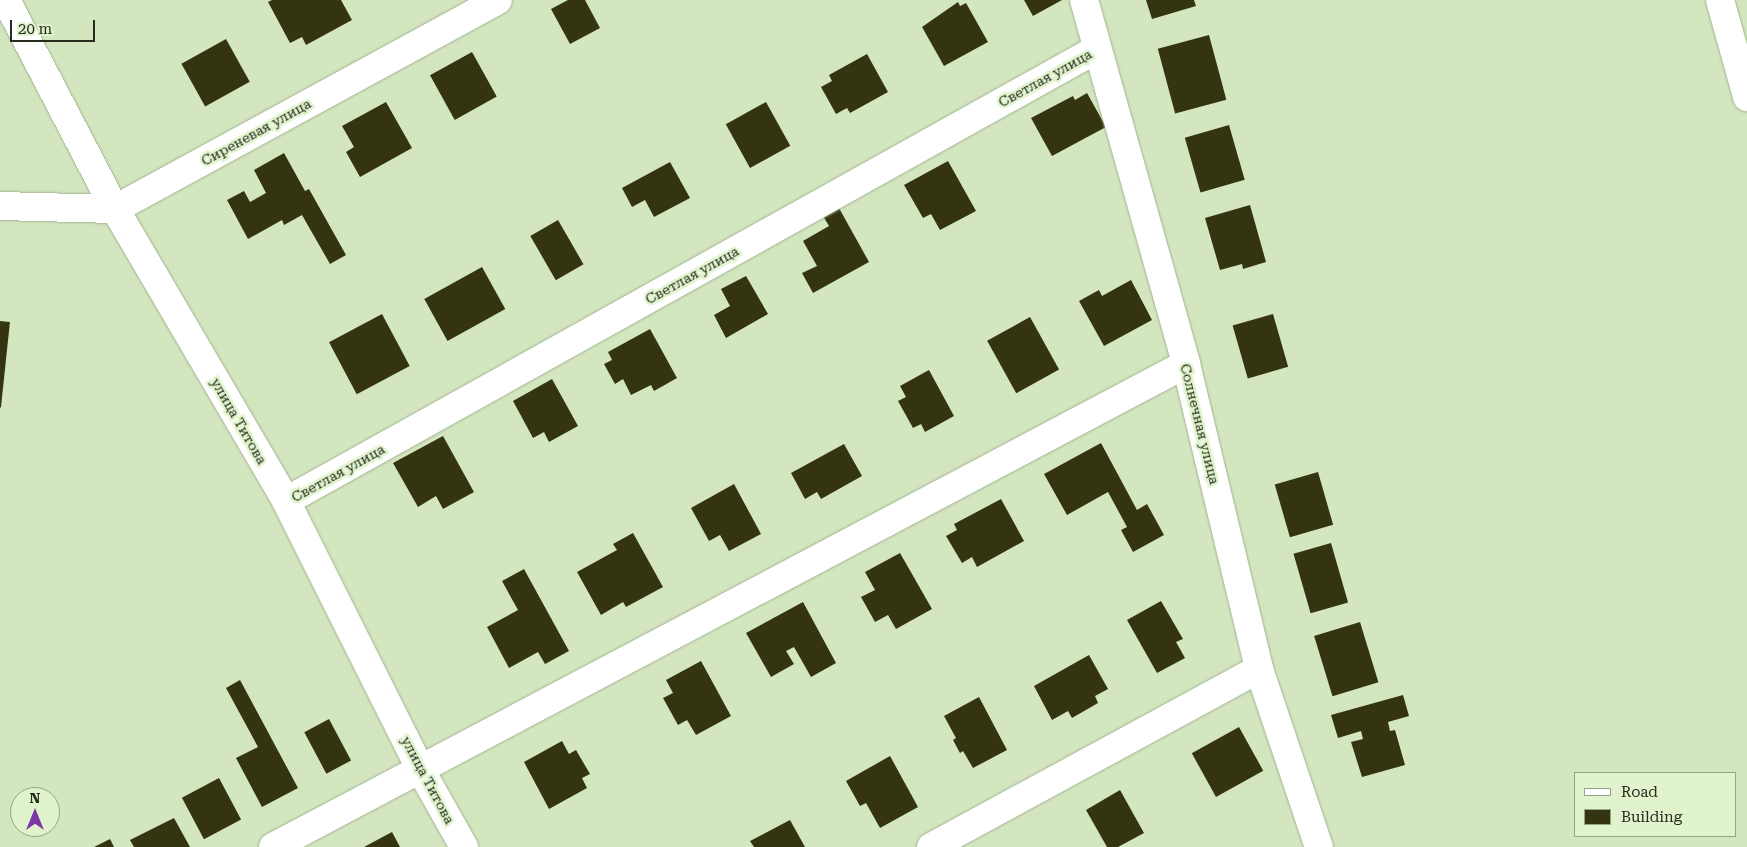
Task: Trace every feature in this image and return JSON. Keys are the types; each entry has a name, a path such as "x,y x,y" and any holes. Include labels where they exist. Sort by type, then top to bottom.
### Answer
{"street":[{"name":"улица Титова","path":"6,0 115,209 286,502 419,767 464,847"},
{"name":"Сиреневая улица","path":"115,209 498,0"},
{"name":"Солнечная улица","path":"1084,0 1186,364 1258,669 1319,847"},
{"path":"1720,0 1747,97"},
{"name":"Светлая улица","path":"286,502 1097,49"},
{"path":"0,206 115,209"},
{"path":"273,847 419,767 1186,364"},
{"path":"931,847 1258,669"}],"building":[{"path":"272,0 341,0 352,20 306,45 302,37 290,43 268,2"},
{"path":"568,0 585,0 600,28 570,44 551,9"},
{"path":"1024,0 1062,0 1033,16"},
{"path":"1146,0 1194,0 1196,6 1152,19"},
{"path":"958,2 960,6 966,3 988,42 944,66 922,27"},
{"path":"1209,35 1226,100 1175,113 1158,49"},
{"path":"226,39 250,82 205,107 181,64"},
{"path":"472,52 497,97 455,120 430,75"},
{"path":"867,54 888,92 850,113 847,108 836,114 821,87 832,81 829,75"},
{"path":"1087,93 1106,127 1052,156 1031,118 1073,96 1075,100"},
{"path":"386,102 412,148 360,177 346,152 354,147 342,126"},
{"path":"766,102 790,146 750,168 726,124"},
{"path":"1229,125 1245,180 1200,192 1185,138"},
{"path":"284,153 305,191 309,189 346,255 330,264 302,215 284,225 282,220 248,239 227,200 244,191 250,202 266,193 254,170"},
{"path":"948,161 976,211 940,230 931,214 923,218 904,185"},
{"path":"670,162 690,198 654,217 645,200 632,207 622,188"},
{"path":"1250,205 1266,262 1243,269 1242,264 1220,270 1205,218"},
{"path":"839,208 869,262 813,293 802,273 817,266 803,241 829,226 823,216"},
{"path":"558,220 584,264 556,280 530,236"},
{"path":"482,267 505,309 448,341 424,299"},
{"path":"746,276 768,314 726,338 714,315 730,306 721,289"},
{"path":"1131,280 1152,320 1104,346 1079,301 1099,290 1102,296"},
{"path":"382,314 410,366 357,394 329,342"},
{"path":"1273,314 1288,367 1248,378 1233,326"},
{"path":"1030,317 1059,369 1016,393 987,341"},
{"path":"0,321 10,322 0,407"},
{"path":"650,329 677,378 654,391 651,385 631,395 623,379 615,384 604,364 612,360 608,352"},
{"path":"929,370 954,416 925,432 921,424 913,428 898,401 906,397 900,386"},
{"path":"552,379 578,426 549,442 544,432 533,438 513,401"},
{"path":"443,436 474,492 443,509 436,496 418,507 393,463"},
{"path":"1101,443 1137,510 1147,504 1164,535 1133,552 1121,530 1127,527 1108,492 1067,515 1044,474"},
{"path":"844,444 862,476 821,499 817,492 805,499 791,473"},
{"path":"1318,472 1333,525 1290,537 1275,484"},
{"path":"734,484 761,534 729,551 720,535 709,541 691,508"},
{"path":"1001,499 1024,541 977,567 972,557 962,563 946,536 957,530 954,524"},
{"path":"633,533 663,587 626,607 623,602 601,615 577,572 617,550 613,544"},
{"path":"1331,543 1348,603 1311,613 1294,554"},
{"path":"900,553 932,609 896,629 888,615 875,622 861,597 875,590 865,572"},
{"path":"524,569 569,651 545,664 538,652 509,668 487,627 518,610 502,581"},
{"path":"1161,601 1183,639 1176,642 1185,658 1157,673 1127,620"},
{"path":"803,602 836,663 811,677 794,647 786,651 794,664 771,677 746,633"},
{"path":"1360,622 1378,682 1333,696 1314,636"},
{"path":"1089,655 1108,689 1095,696 1098,703 1072,718 1068,711 1052,720 1034,686"},
{"path":"701,661 731,716 696,735 687,720 678,725 663,698 673,693 666,680"},
{"path":"240,680 298,788 262,807 236,758 258,747 226,688"},
{"path":"1403,695 1409,716 1388,722 1390,731 1395,730 1405,765 1362,777 1351,742 1363,739 1361,731 1338,738 1331,715"},
{"path":"979,697 1007,750 973,768 963,751 960,753 953,740 956,738 944,716"},
{"path":"329,719 351,760 326,774 304,732"},
{"path":"1239,727 1263,771 1216,797 1192,753"},
{"path":"562,741 569,754 576,750 590,774 582,778 587,788 549,809 524,762"},
{"path":"890,756 918,807 880,828 866,803 860,806 846,781"},
{"path":"219,778 241,819 204,839 182,798"},
{"path":"1120,790 1144,833 1118,847 1107,847 1086,810"},
{"path":"174,818 190,847 134,847 130,840"},
{"path":"790,820 805,847 754,847 750,841"},
{"path":"392,832 400,847 364,847"},
{"path":"110,839 114,847 94,847"}]}
